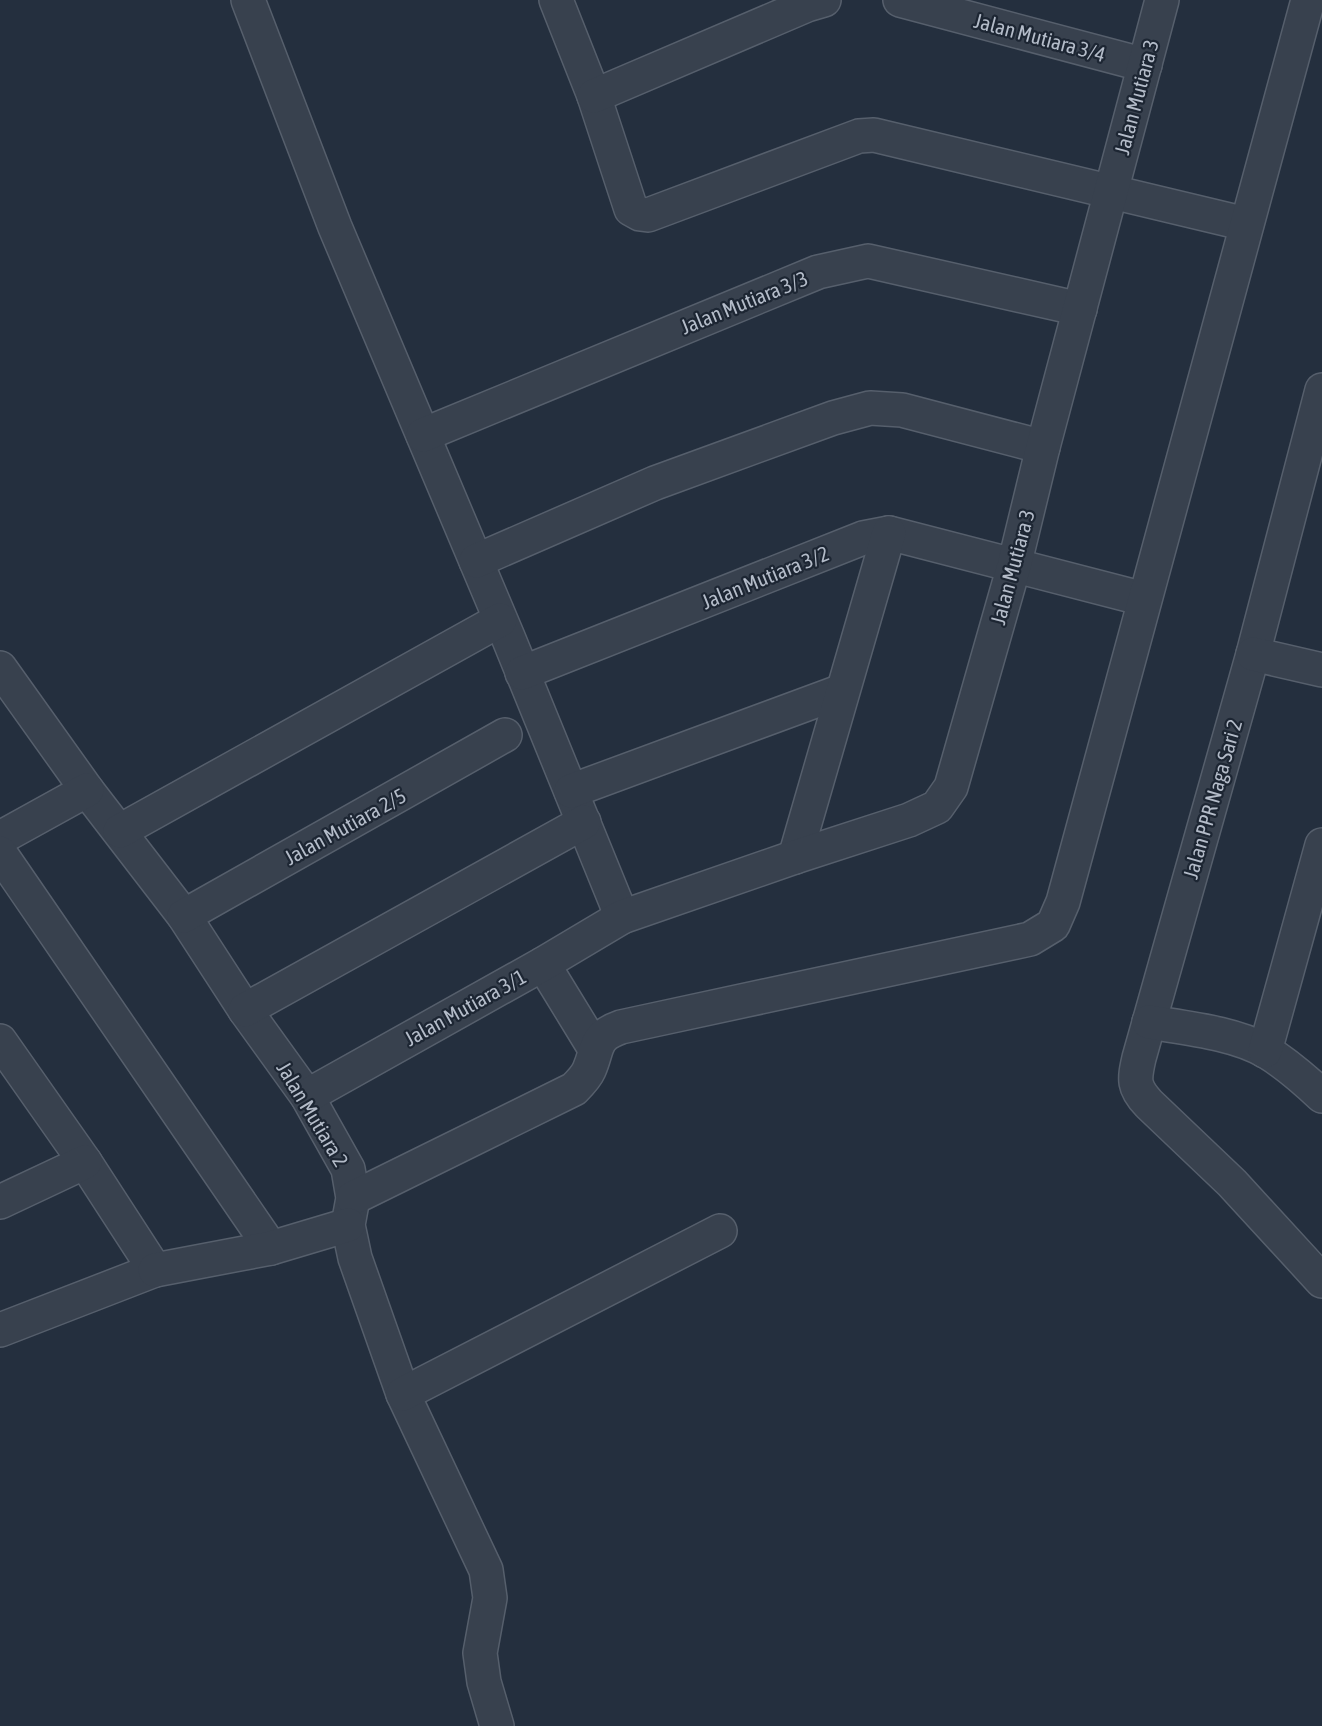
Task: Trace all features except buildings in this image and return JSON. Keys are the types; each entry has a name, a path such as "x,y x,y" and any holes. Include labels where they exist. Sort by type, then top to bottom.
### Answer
{"street":[{"path":"248,0 335,226 622,917"},
{"path":"556,0 594,96 631,209 640,214 648,215 859,136 874,135 1246,224"},
{"path":"594,96 807,4 824,0"},
{"name":"Jalan Mutiara 3/4","path":"900,0 1145,65"},
{"name":"Jalan Mutiara 3","path":"622,917 909,820 937,807 951,787 1014,566 1042,447 1162,0"},
{"path":"0,1330 155,1270 271,1248 350,1211 574,1089 589,1071 595,1049 606,1032 1030,939 1053,925 1063,902 1308,0"},
{"name":"Jalan Mutiara 3/3","path":"423,435 818,272 867,261 1080,309"},
{"name":"Jalan PPR Naga Sari 2","path":"1322,390 1253,654 1149,1022 1135,1085 1139,1094 1232,1183 1322,1281"},
{"path":"476,561 656,483 833,417 870,408 902,410 1042,447"},
{"path":"795,857 889,533"},
{"name":"Jalan Mutiara 3/2","path":"522,673 862,538 889,533 1144,599"},
{"path":"120,831 500,620"},
{"path":"1253,654 1322,670"},
{"name":"Jalan Mutiara 2","path":"0,668 87,790 184,916 245,1010 307,1096 348,1169 355,1258 403,1394 486,1570 490,1598 480,1653 484,1682 497,1726"},
{"path":"571,791 842,691"},
{"name":"Jalan Mutiara 2/5","path":"184,916 505,735"},
{"path":"0,838 87,790"},
{"path":"245,1010 584,822"},
{"path":"1265,1051 1322,845"},
{"path":"0,853 271,1248"},
{"name":"Jalan Mutiara 3/1","path":"307,1096 543,964 622,917"},
{"path":"543,964 595,1049"},
{"path":"1149,1022 1220,1034 1265,1051 1301,1076 1322,1096"},
{"path":"5,1056 85,1162 155,1270"},
{"path":"0,1202 85,1162"},
{"path":"403,1394 720,1231"}]}
